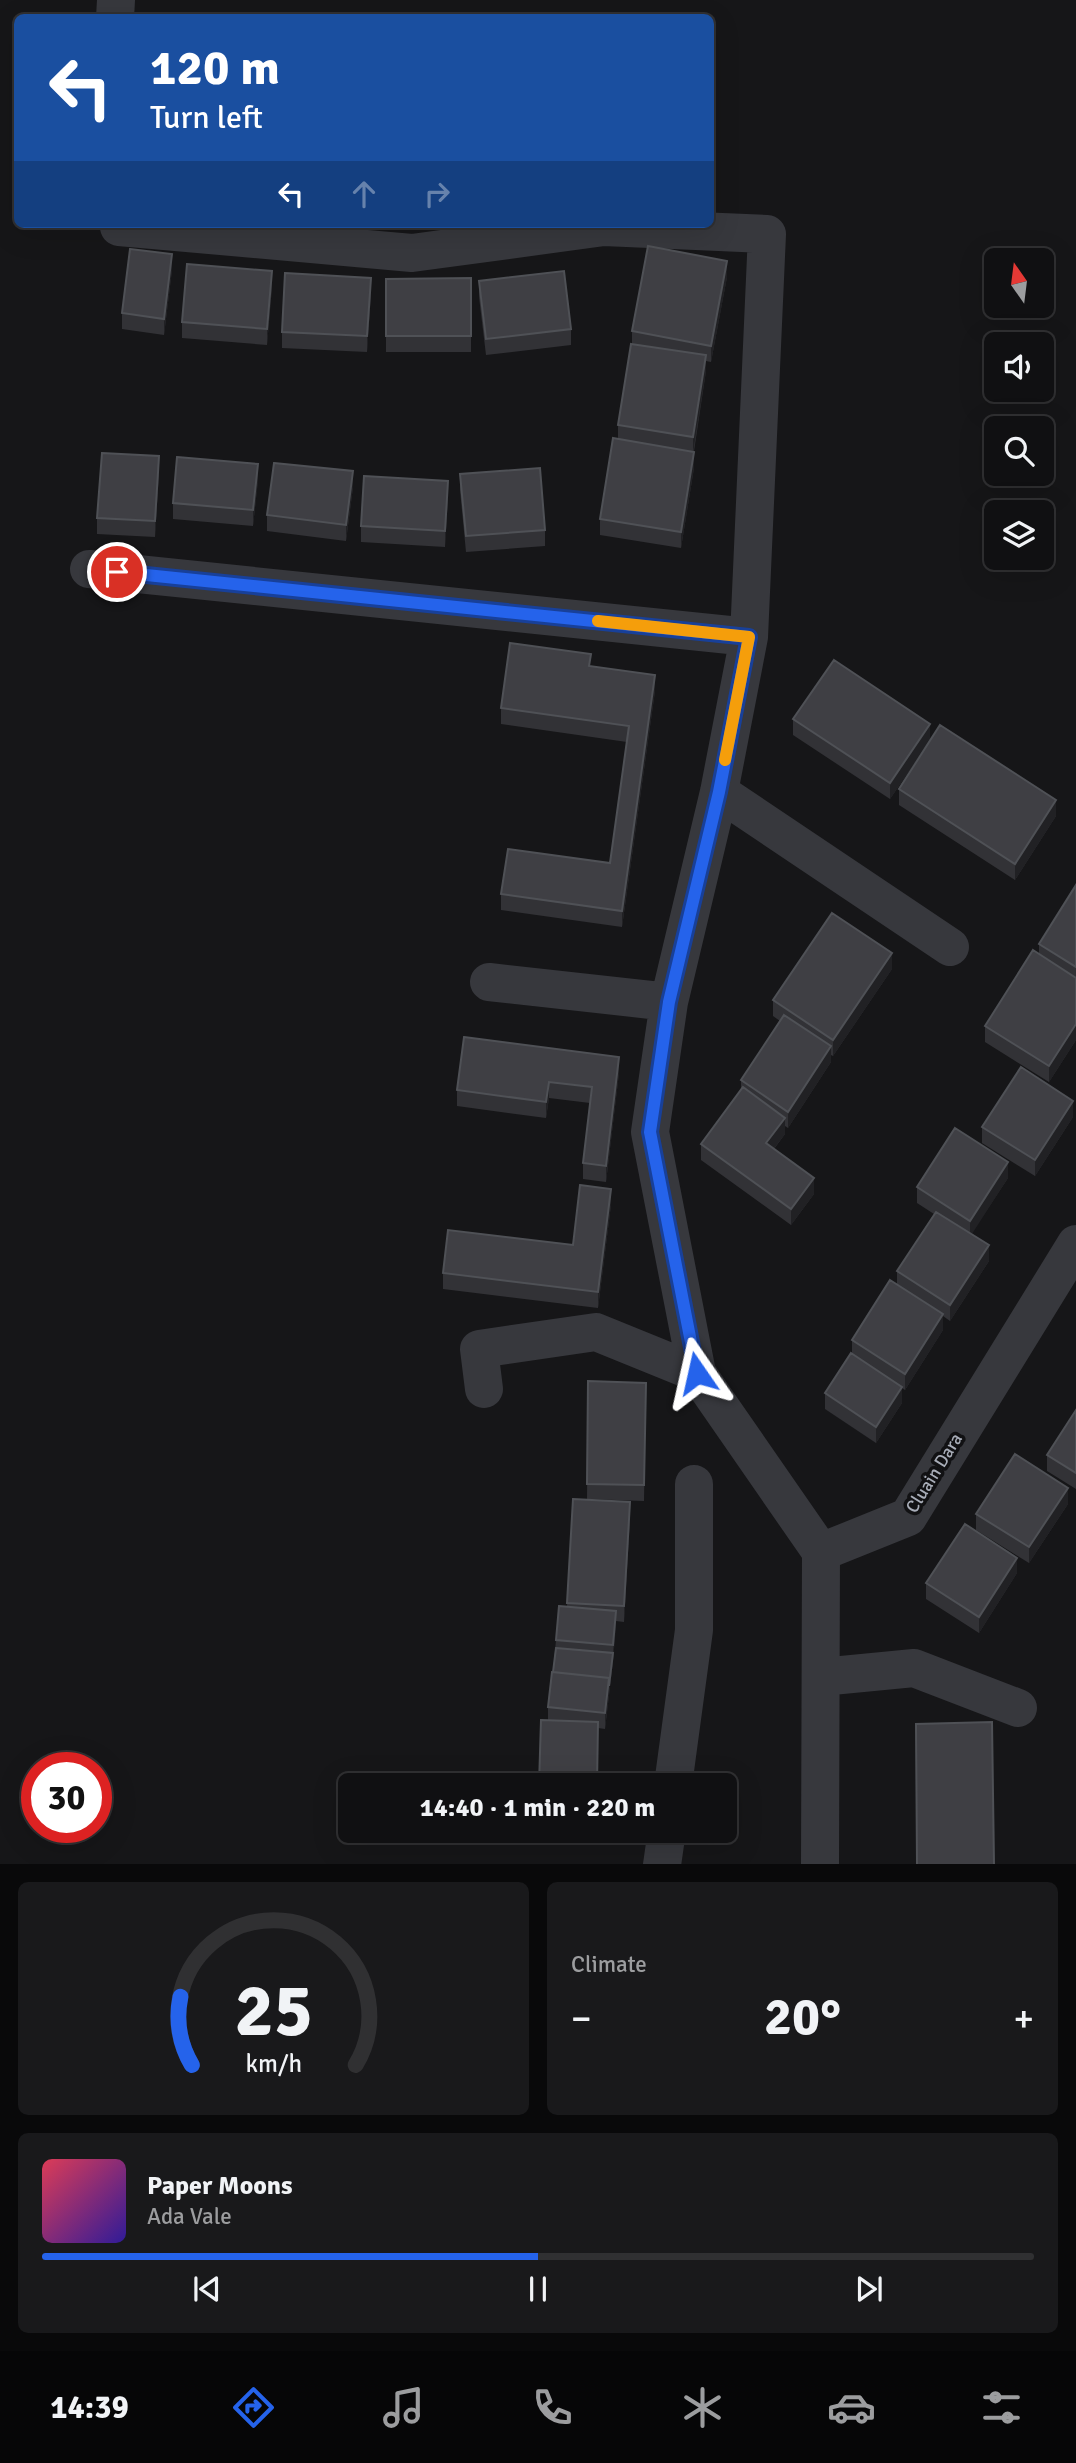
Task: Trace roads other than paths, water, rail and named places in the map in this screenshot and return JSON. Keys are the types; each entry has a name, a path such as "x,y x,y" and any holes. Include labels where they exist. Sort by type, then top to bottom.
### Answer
{"street":[{"path":"130,228 412,253 597,228"},
{"path":"627,228 767,234 749,637 719,792 669,1002 650,1132 697,1373 821,1552 820,1864"},
{"path":"89,569 749,637"},
{"path":"719,792 950,947"},
{"path":"488,982 669,1002"},
{"name":"Cluain Dara","path":"821,1552 908,1517 1076,1244"},
{"path":"484,1389 479,1349 596,1332 697,1373"},
{"path":"675,1773 694,1630 694,1484"},
{"path":"821,1677 915,1668 1018,1708"},
{"path":"662,1864 665,1843"}]}
